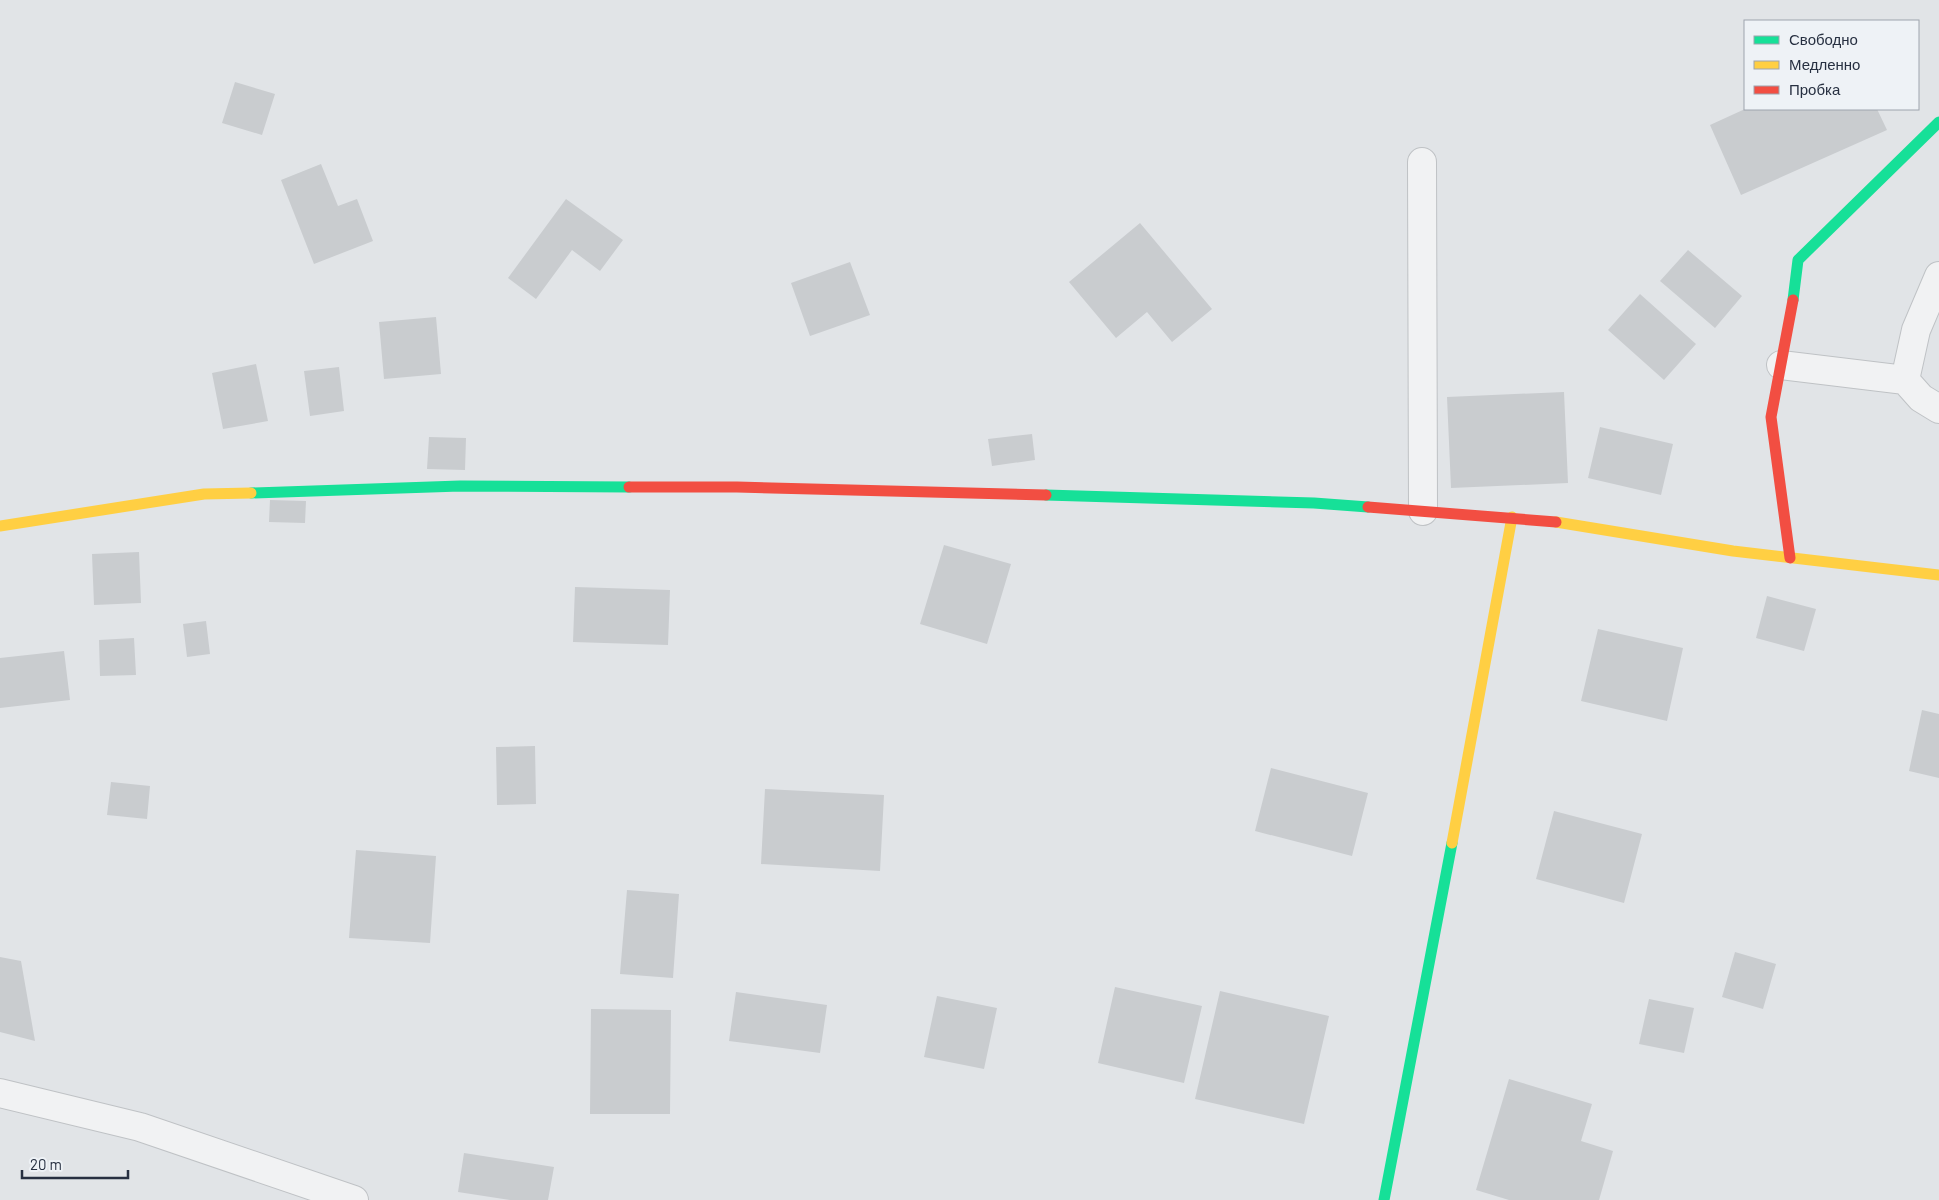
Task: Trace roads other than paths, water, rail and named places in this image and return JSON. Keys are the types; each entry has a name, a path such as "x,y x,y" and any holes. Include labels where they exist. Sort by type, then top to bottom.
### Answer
{"street":[{"path":"1790,558 1771,416 1790,321 1798,260 1939,122"},
{"path":"1422,162 1423,511"},
{"path":"1905,380 1916,330 1939,276"},
{"path":"1781,364 1905,380 1921,398 1939,409"},
{"path":"0,526 204,494 460,486 738,487 1314,502 1551,521 1733,551 1939,575"},
{"path":"1384,1200 1512,518"},
{"path":"0,1093 140,1127 354,1200"}]}
